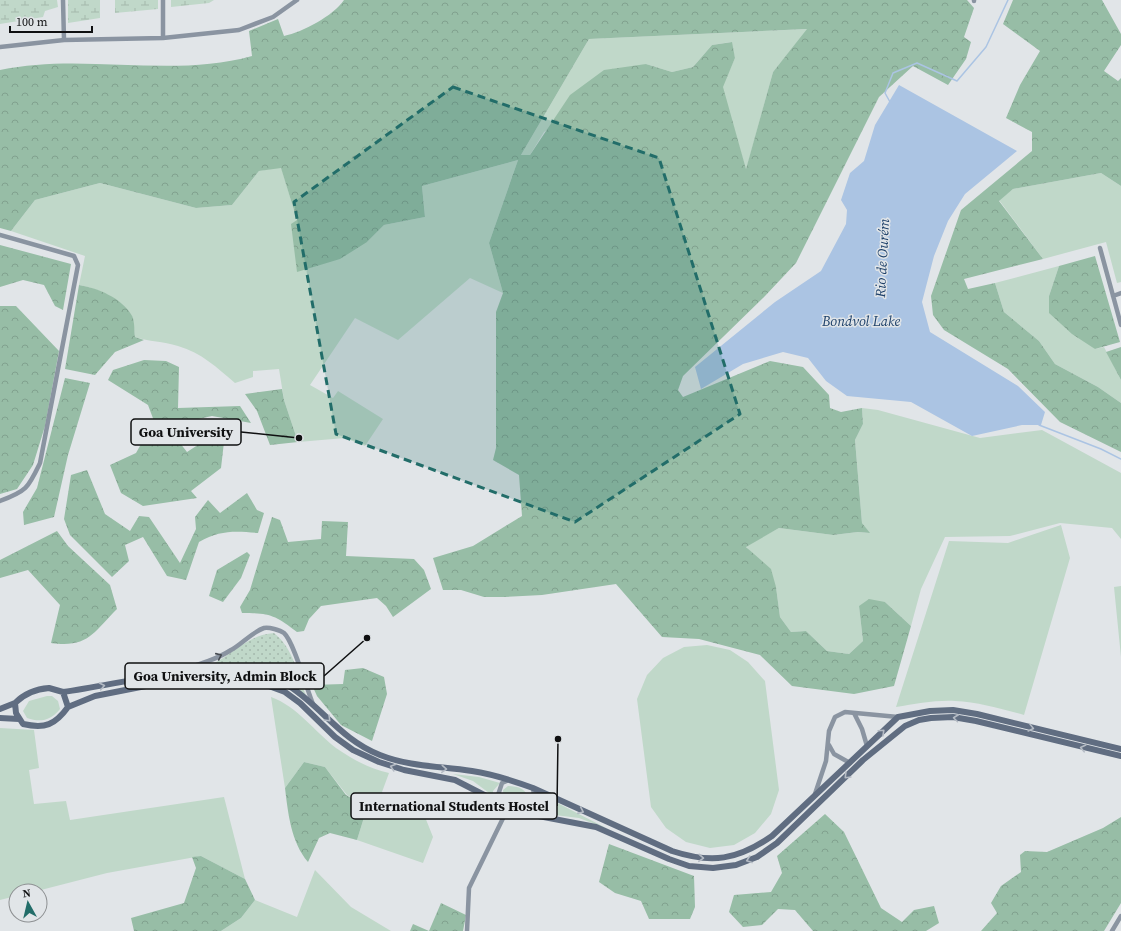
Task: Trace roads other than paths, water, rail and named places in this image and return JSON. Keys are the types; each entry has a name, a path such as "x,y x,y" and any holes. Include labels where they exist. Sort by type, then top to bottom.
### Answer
{"main road":[{"path":"0,709 15,704 21,697 37,689 49,688 63,692 169,674 223,670 266,677 287,684 314,706 340,731 357,744 381,756 406,763 434,768 472,771 509,780 533,788 672,852 690,857 713,859 734,856 753,849 772,836 898,717 930,711 953,710 977,714 1121,749"},
{"path":"15,704 16,713 23,724 37,727 53,723 60,718 68,708 96,696 166,682 204,678 244,680 266,685 285,692 300,703 335,737 364,756 404,770 455,780 496,801 507,810 596,827 668,860 688,866 713,868 736,865 757,857 777,843 889,737 905,726 919,720 953,717 976,721 1004,729 1121,756"},
{"path":"63,692 68,708"},
{"path":"0,718 19,719"},
{"path":"1004,729 1005,722"},
{"path":"815,796 822,800"},
{"path":"516,812 526,810"}],"street":[{"path":"63,0 64,40"},
{"path":"163,0 163,38"},
{"path":"0,47 64,40 163,38 239,30 273,17 297,0"},
{"path":"0,235 74,256 78,265 40,463 31,483 24,490 0,501"},
{"path":"1100,248 1121,325"},
{"path":"1113,296 1121,293"},
{"path":"169,674 231,651 256,632 265,628 275,629 284,633 291,646 314,706"},
{"path":"815,796 826,761 829,731 835,717 845,712 898,717"},
{"path":"854,713 862,728 867,746"},
{"path":"828,743 834,754 850,763"},
{"path":"496,801 497,792 502,783 509,780"},
{"path":"526,810 534,803 535,797 533,788"},
{"path":"467,931 469,888 507,810"},
{"path":"1112,931 1121,916"}],"water":[{"name":"Bondvol Lake","path":"899,85 1017,151 965,194 948,221 934,256 922,302 930,332 1018,386 1045,412 1041,425 1022,425 972,436 911,402 847,396 826,381 808,358 783,352 743,364 701,389 695,367 775,302 821,271 846,224 847,210 841,200 850,173 864,161 875,125"}],"waterway":[{"name":"Rio de Ourém","path":"890,102 885,93 893,73 917,63 957,81 986,47 1008,0"},
{"name":"Rio de Ourém","path":"1039,425 1101,449 1121,459"}],"place":[{"name":"Goa University","path":"299,438"},
{"name":"Goa University, Admin Block","path":"367,638"},
{"name":"International Students Hostel","path":"558,739"}]}
